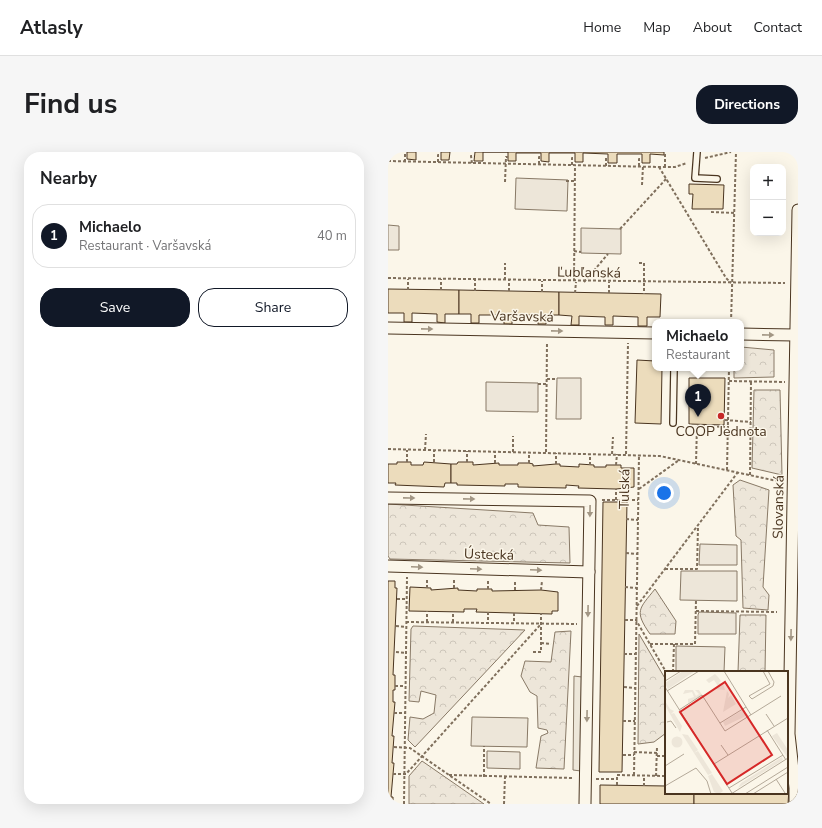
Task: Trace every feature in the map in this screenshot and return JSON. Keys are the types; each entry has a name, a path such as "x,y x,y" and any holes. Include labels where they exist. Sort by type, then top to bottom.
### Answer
{"street":[{"name":"Slovanská","path":"795,804 796,788 789,734 798,210"},
{"name":"Varšavská","path":"388,328 652,333"},
{"path":"744,334 795,335"},
{"path":"388,498 590,501 585,804"},
{"name":"Ústecká","path":"388,566 589,572"}],"lane":[{"path":"697,152 696,178 717,179"},
{"path":"673,423 674,371"}],"path":[{"path":"665,152 665,167"},
{"path":"388,161 675,167 731,152"},
{"path":"730,319 736,152"},
{"path":"405,162 405,154 407,155"},
{"path":"438,162 438,155 441,155"},
{"path":"472,163 471,156 474,156"},
{"path":"505,182 506,157 508,157"},
{"path":"539,164 539,157 541,157"},
{"path":"575,158 572,158 575,181 575,292"},
{"path":"606,166 606,158 608,158"},
{"path":"639,166 639,159 642,159"},
{"path":"642,185 643,166"},
{"path":"659,167 726,278 732,284"},
{"path":"620,229 666,179"},
{"path":"566,182 575,181"},
{"path":"711,212 735,213"},
{"path":"574,251 581,252"},
{"path":"584,282 608,254"},
{"path":"505,263 505,280"},
{"path":"639,263 644,263 644,294"},
{"name":"Ľubľanská","path":"388,278 644,283 790,283"},
{"path":"408,278 408,290"},
{"path":"441,279 441,290"},
{"path":"475,280 475,291"},
{"path":"508,291 509,280"},
{"path":"542,281 542,292"},
{"path":"609,282 609,293"},
{"path":"546,452 547,336"},
{"path":"626,454 628,339"},
{"path":"728,470 729,371"},
{"path":"546,379 557,379"},
{"path":"729,381 790,382"},
{"path":"750,475 751,381"},
{"path":"538,384 546,384"},
{"path":"725,420 751,422"},
{"path":"696,464 697,425 729,427"},
{"path":"425,450 426,434"},
{"path":"513,436 513,452"},
{"path":"612,454 613,437"},
{"name":"Tulská","path":"388,450 556,452 639,455 634,775"},
{"path":"407,450 407,462"},
{"path":"434,450 434,462"},
{"path":"467,462 468,451"},
{"path":"495,452 495,463"},
{"path":"529,452 529,463"},
{"path":"556,452 556,464"},
{"path":"590,454 590,465"},
{"path":"616,465 617,454"},
{"path":"639,455 679,460 784,483"},
{"path":"638,489 679,460"},
{"path":"637,607 738,472"},
{"path":"616,489 616,500"},
{"path":"596,499 638,500"},
{"path":"626,520 638,520"},
{"path":"665,569 697,570 698,526"},
{"path":"626,553 637,554"},
{"path":"404,804 406,599 408,567"},
{"path":"625,587 637,588"},
{"path":"397,599 406,599"},
{"path":"650,644 695,644 696,600"},
{"path":"427,611 427,622"},
{"path":"696,611 777,612"},
{"path":"453,612 453,623"},
{"path":"488,612 488,623"},
{"path":"514,613 514,624"},
{"path":"533,652 541,652 540,613"},
{"path":"625,620 636,620 665,671"},
{"path":"406,622 588,625"},
{"path":"393,774 404,774 422,756 541,624"},
{"path":"396,626 406,627"},
{"path":"541,643 551,644"},
{"path":"673,671 674,644"},
{"path":"396,652 406,653"},
{"path":"624,654 636,654"},
{"path":"395,686 405,686"},
{"path":"624,687 635,688"},
{"path":"394,713 405,713"},
{"path":"623,721 635,721"},
{"path":"484,746 484,777"},
{"path":"394,747 410,748 491,804"},
{"path":"656,776 657,747"},
{"path":"634,752 665,756"},
{"path":"623,755 634,755"},
{"path":"449,775 616,779"},
{"path":"617,785 617,775 665,776"},
{"path":"644,775 644,786"},
{"path":"504,804 505,777"}],"green space":[{"path":"516,178 568,180 567,211 515,209"},
{"path":"388,225 399,226 399,250 388,250"},
{"path":"581,228 621,229 621,254 581,253"},
{"path":"744,347 774,350 774,377 734,378 734,371 744,371"},
{"path":"557,378 581,378 581,419 556,419"},
{"path":"486,382 538,383 538,412 486,411"},
{"path":"754,390 780,390 782,475 752,468"},
{"path":"740,480 769,490 763,587 769,595 768,610 743,608 741,540 736,536 733,485"},
{"path":"388,504 533,513 538,525 569,527 570,563 390,559 388,556"},
{"path":"700,544 737,545 737,565 699,565"},
{"path":"681,571 737,571 737,601 680,600"},
{"path":"655,589 676,621 675,634 650,634 642,620 640,610"},
{"path":"699,612 736,613 736,634 698,634"},
{"path":"740,615 766,615 765,671 738,671"},
{"path":"413,626 525,630 415,747 408,740 410,717 423,719 434,713 436,695 421,691 419,702 409,701 411,629"},
{"path":"571,631 564,769 536,768 541,736 548,733 547,730 538,728 537,696 530,692 521,676 525,661 551,662 555,632"},
{"path":"639,634 665,678 665,734 654,742 638,744"},
{"path":"676,646 725,647 724,671 676,671"},
{"path":"472,717 528,718 527,747 471,746"},
{"path":"487,751 520,752 520,769 487,768"},
{"path":"422,761 484,804 409,804 409,776"}],"shaded area":[{"path":"574,676 582,677 581,771 573,770"}],"building":[{"path":"407,152 416,152 416,160 407,159"},
{"path":"441,152 450,152 449,160 441,160"},
{"path":"475,152 483,152 483,161 474,161"},
{"path":"508,152 664,152 664,155 650,154 650,163 642,163 642,154 617,154 617,163 608,163 608,154 583,153 583,162 575,162 575,153 549,153 549,162 541,161 541,153 516,153 516,161 508,161"},
{"path":"689,184 724,185 723,209 692,209 693,194 689,194"},
{"path":"388,289 459,290 459,314 445,314 445,323 437,322 437,314 412,313 412,322 404,322 404,313 388,313"},
{"path":"459,290 559,292 559,315 546,315 546,324 538,324 538,315 512,315 512,324 504,324 504,315 479,315 479,323 471,323 471,314 459,314"},
{"path":"559,292 661,294 660,317 647,317 647,326 638,326 638,317 613,316 613,325 605,325 605,317 579,316 579,325 571,325 572,316 559,315"},
{"path":"637,360 652,361 652,371 662,371 661,424 635,423"},
{"path":"689,378 725,378 724,425 689,424"},
{"path":"397,462 411,462 411,465 423,465 424,462 451,464 451,483 445,483 444,487 395,485 396,483 388,483 388,464 397,464"},
{"path":"458,462 473,462 473,465 499,463 499,465 518,465 518,463 529,463 533,464 533,466 560,464 560,466 579,467 579,464 594,465 594,467 621,465 621,468 634,468 634,487 616,489 578,488 579,486 566,485 566,488 518,487 518,484 505,484 505,486 457,485 457,483 451,483 451,464 457,464"},
{"path":"603,502 627,502 622,772 599,772"},
{"path":"388,581 395,581 395,588 397,588 393,675 395,675 395,690 393,690 393,702 395,702 392,736 394,736 392,763 394,763 391,797 393,797 393,804 388,804"},
{"path":"410,587 431,588 431,590 458,588 458,590 477,591 477,589 492,589 492,591 541,590 558,592 558,611 552,611 552,614 476,612 477,609 464,609 464,612 409,611"},
{"path":"600,785 665,786 665,794 694,794 694,804 600,804"},
{"path":"789,788 788,804 694,804 694,794 788,794"}],"place":[{"name":"COOP Jednota","path":"721,416"},
{"name":"Michaelo","path":"698,417"}]}
